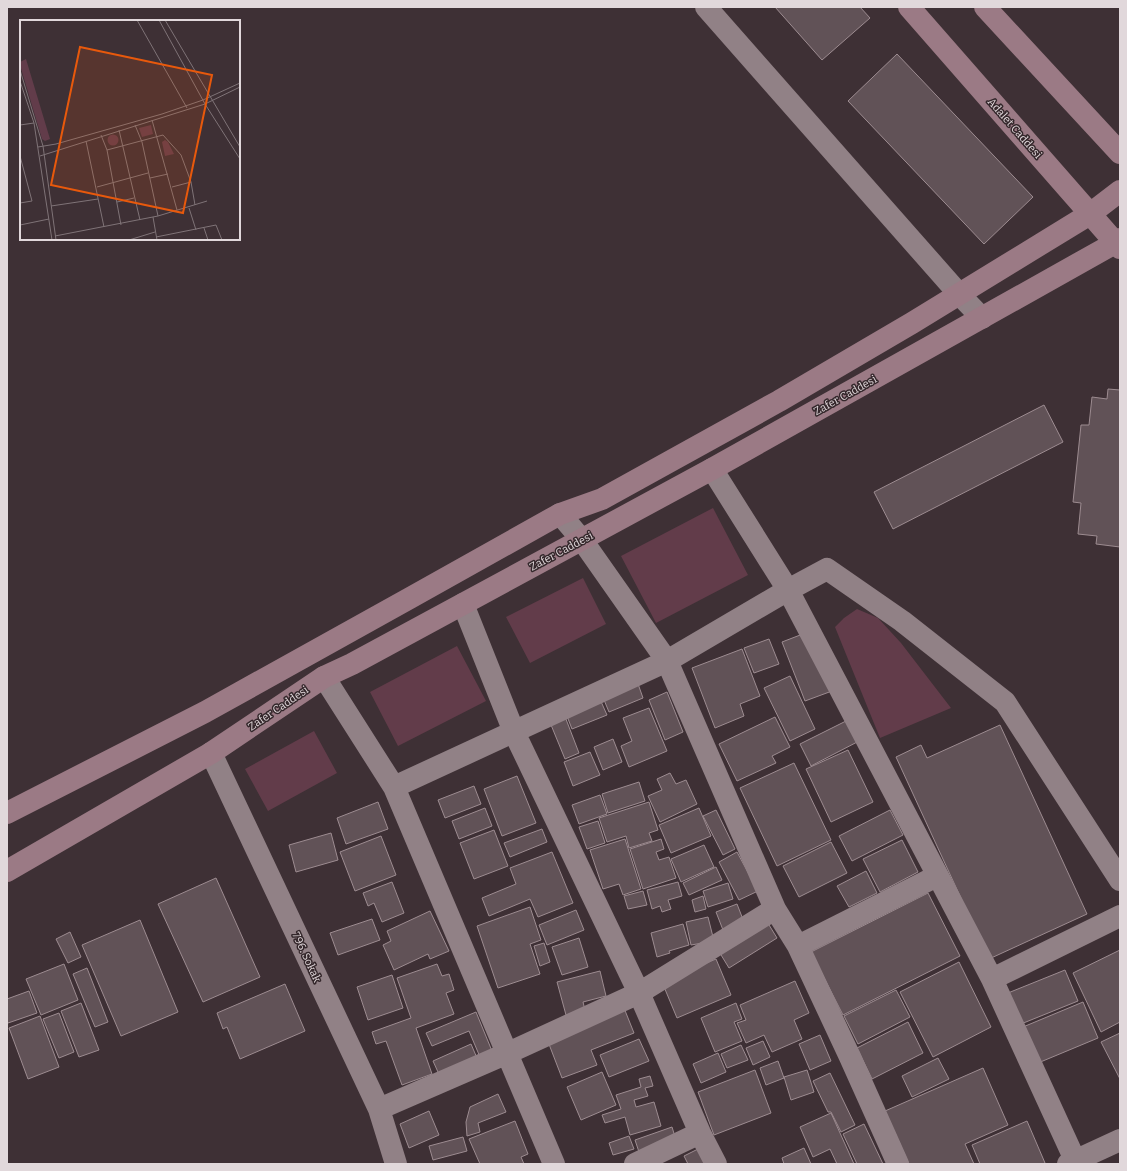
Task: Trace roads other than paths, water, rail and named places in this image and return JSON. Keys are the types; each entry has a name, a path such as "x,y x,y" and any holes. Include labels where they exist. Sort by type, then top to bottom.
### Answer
{"main road":[{"name":"Adalet Caddesi","path":"910,7 1090,214 1118,243"},
{"path":"985,7 1120,153"},
{"path":"7,813 204,712 560,514 616,491 779,401 1090,214 1120,191"},
{"name":"Zafer Caddesi","path":"7,871 211,753 324,677 352,664 712,469 1118,243"}],"street":[{"path":"706,7 959,294 982,318"},
{"path":"712,469 788,590 992,979 1072,1162 1120,1140"},
{"path":"560,514 582,540 667,661 775,909 798,946 898,1164"},
{"path":"394,787 667,661 788,590 827,569 902,621 1005,702 1120,880"},
{"path":"463,604 514,732 639,993 700,1133 716,1164"},
{"path":"324,677 394,787 554,1164"},
{"name":"796. Sokak","path":"211,753 379,1109 396,1164"},
{"path":"798,946 937,876"},
{"path":"379,1109 508,1053 639,993 775,909"},
{"path":"992,979 1120,916"},
{"path":"635,1164 700,1133"}]}
